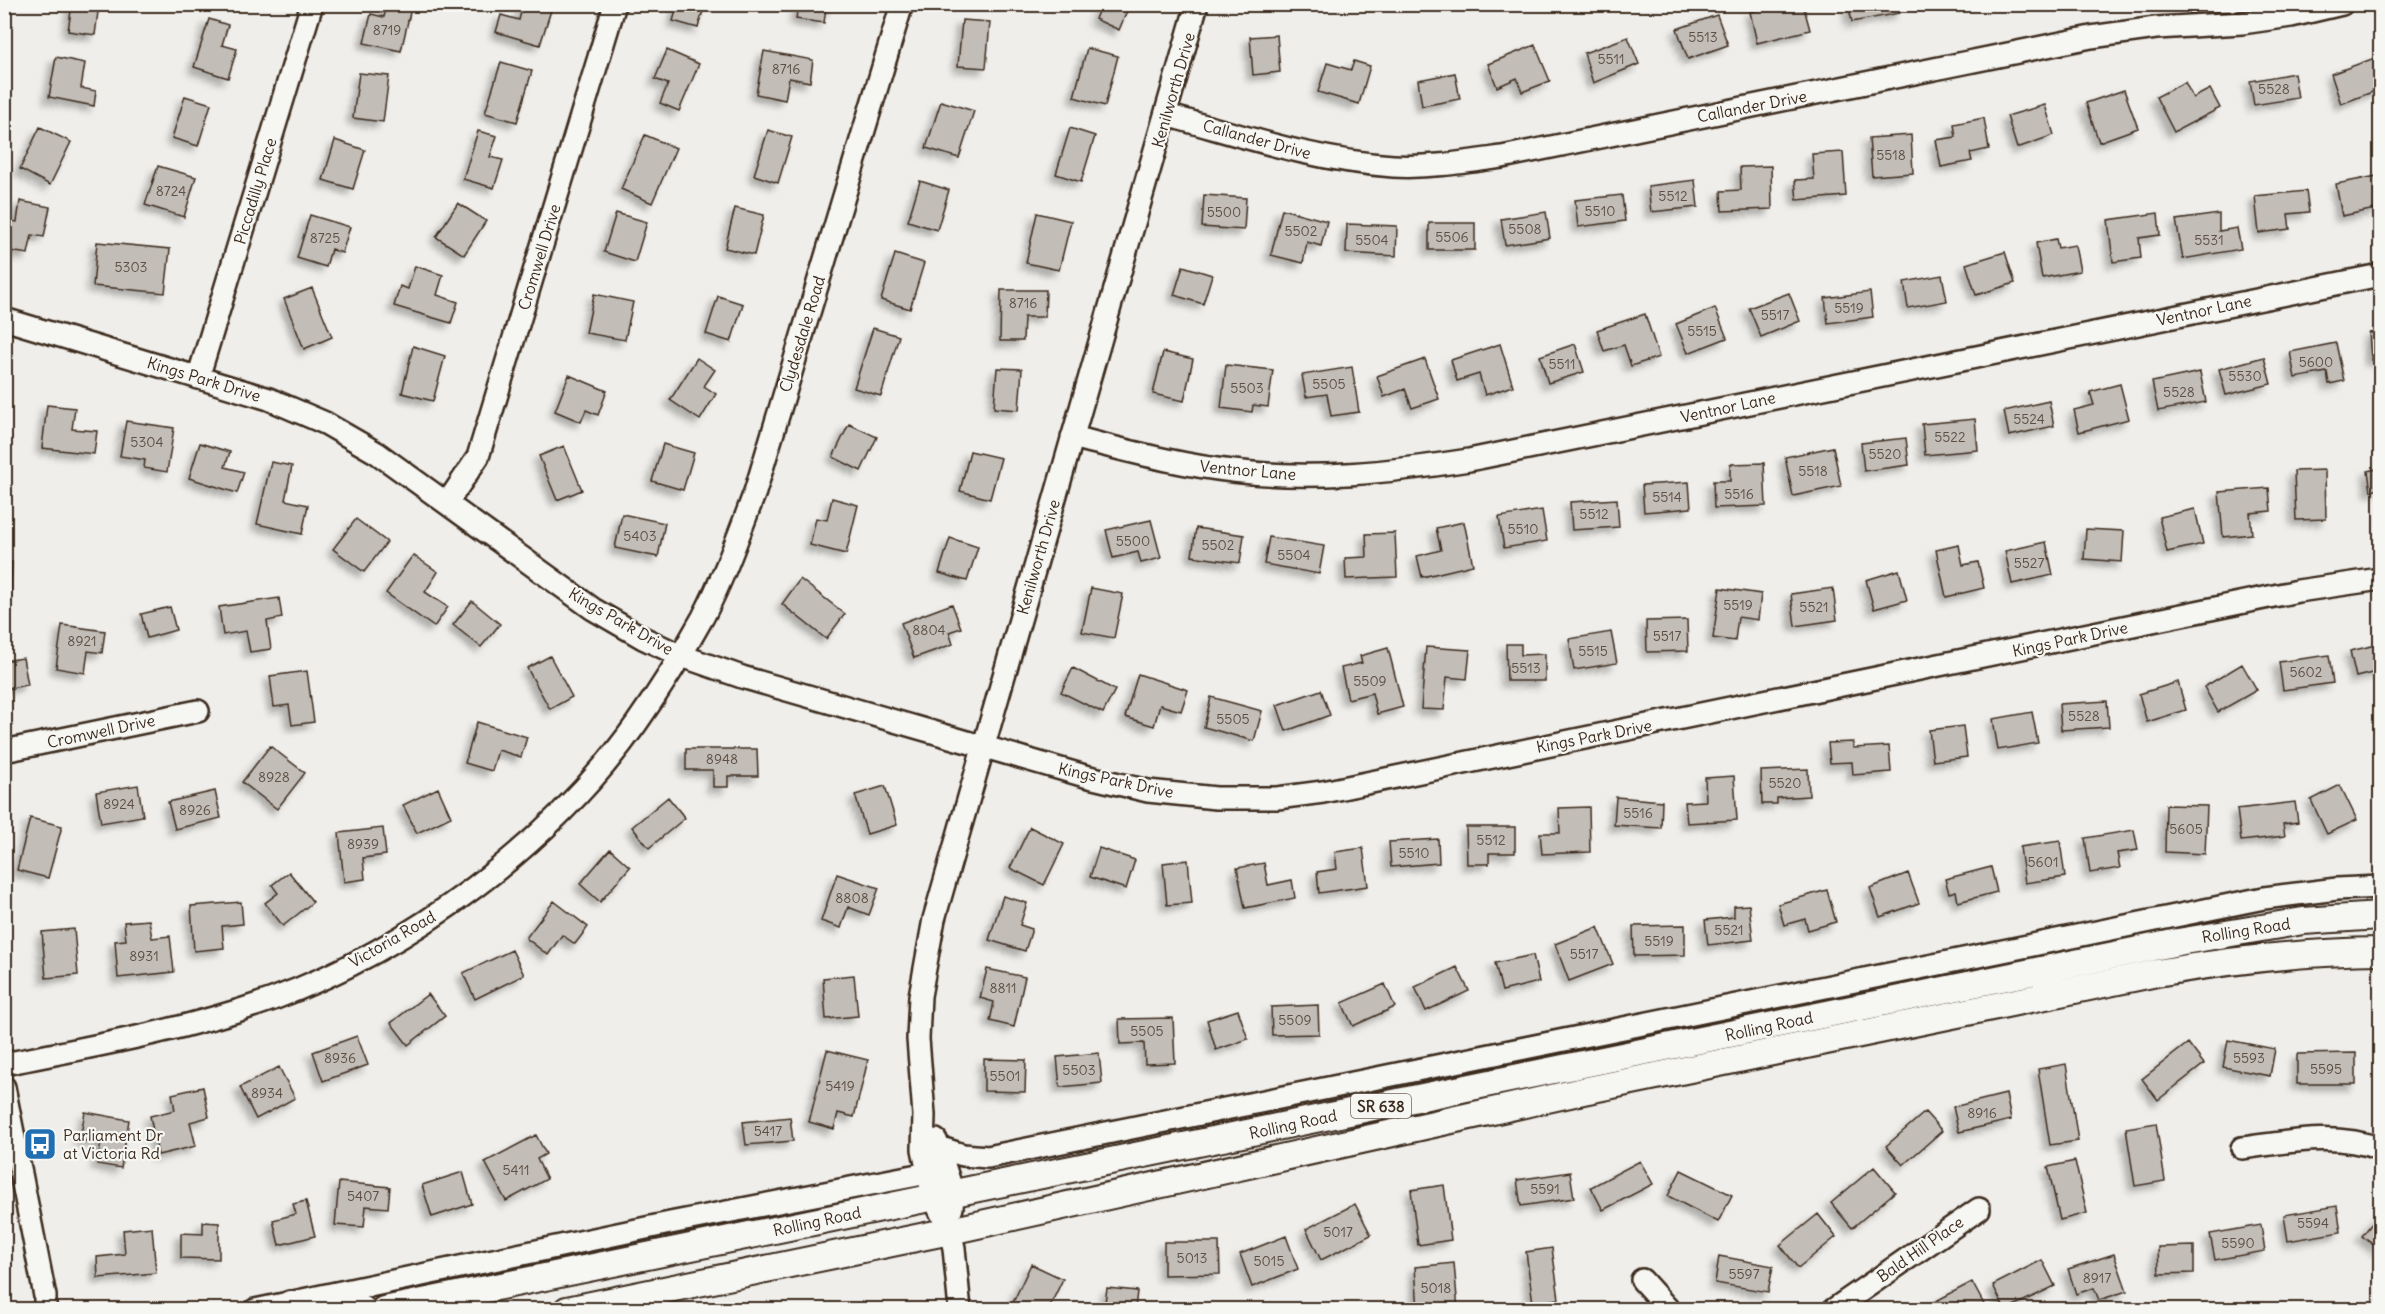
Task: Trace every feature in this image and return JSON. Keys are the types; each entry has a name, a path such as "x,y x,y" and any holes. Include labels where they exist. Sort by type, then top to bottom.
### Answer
{"main road":[{"name":"Rolling Road","path":"384,1310 938,1188 2178,942 2303,921 2380,916"},
{"name":"Rolling Road","path":"567,1310 950,1231 1571,1093 2157,973 2249,958 2343,951 2380,951"},
{"path":"290,1304 363,1310"}],"street":[{"name":"Piccadilly Place","path":"198,378 312,4"},
{"name":"Cromwell Drive","path":"447,503 478,457 615,4"},
{"name":"Clydesdale Road","path":"679,655 710,602 755,492 902,4"},
{"name":"Kenilworth Drive","path":"960,1310 954,1248 938,1188 923,1149 924,1115 918,1039 920,996 925,961 934,919 983,746 1197,4"},
{"name":"Callander Drive","path":"1166,115 1333,159 1394,166 1446,165 1502,157 2091,37 2156,28 2242,23 2291,16 2342,4"},
{"name":"Ventnor Lane","path":"1072,437 1178,463 1234,472 1301,476 1387,472 1469,460 2380,275"},
{"name":"Kings Park Drive","path":"4,319 269,399 325,423 377,453 593,609 643,638 679,655 742,677 1085,776 1148,791 1216,798 1277,798 1323,792 2298,591 2380,579"},
{"name":"Victoria Road","path":"4,1064 153,1034 231,1013 319,979 403,935 492,873 570,802 604,765 636,724 679,655"},
{"name":"Cromwell Drive","path":"4,751 198,711"},
{"name":"Rolling Road","path":"940,1148 963,1155 988,1157 2264,898 2337,889 2380,887"},
{"path":"4,1087 48,1305"},
{"name":"Kenilworth Drive","path":"924,1115 940,1148 938,1188"},
{"path":"2242,1149 2331,1139 2380,1149"},
{"name":"Rolling Road","path":"255,1310 611,1236 938,1188"},
{"name":"Bald Hill Place","path":"1833,1310 1979,1209"},
{"path":"1642,1280 1669,1310"}],"building":[{"path":"72,4 99,4 95,35 68,31"},
{"path":"387,4 412,4 401,51 364,43 371,14 384,17"},
{"path":"523,4 553,4 540,45 496,32 501,15 519,20"},
{"path":"678,4 705,4 698,28 673,21"},
{"path":"798,4 833,4 832,9 826,8 824,23 796,19"},
{"path":"1101,4 1130,4 1119,30 1095,19"},
{"path":"1782,4 1803,4 1810,30 1757,43 1750,12"},
{"path":"1848,4 1899,4 1900,13 1852,22"},
{"path":"1717,15 1728,45 1688,59 1677,29"},
{"path":"209,19 228,25 222,45 237,49 228,78 194,67"},
{"path":"962,20 990,22 986,68 958,66"},
{"path":"1277,35 1280,72 1253,75 1250,37"},
{"path":"1628,37 1639,64 1593,83 1584,53"},
{"path":"1535,45 1550,81 1522,92 1517,78 1497,87 1488,64"},
{"path":"1087,48 1118,56 1105,106 1074,97"},
{"path":"667,50 699,64 679,111 660,103 668,84 655,79"},
{"path":"764,51 813,60 810,82 789,78 785,100 756,94"},
{"path":"2380,56 2380,89 2341,104 2331,74"},
{"path":"56,57 85,63 81,88 96,91 94,106 49,97"},
{"path":"1354,61 1370,66 1359,104 1318,92 1327,63 1351,70"},
{"path":"501,62 532,71 517,122 485,113"},
{"path":"359,73 389,76 383,122 353,118"},
{"path":"1455,73 1460,99 1422,106 1418,80"},
{"path":"2294,73 2298,98 2254,105 2250,81"},
{"path":"2185,82 2193,98 2210,89 2220,108 2174,132 2156,97"},
{"path":"2124,90 2138,128 2099,142 2086,103"},
{"path":"185,96 211,104 198,146 172,138"},
{"path":"941,101 974,111 959,158 926,148"},
{"path":"2045,105 2054,135 2017,148 2007,116"},
{"path":"1984,118 1989,149 1970,153 1972,161 1941,167 1936,140 1956,137 1954,124"},
{"path":"40,127 71,142 50,185 20,169"},
{"path":"1070,128 1095,136 1081,182 1056,174"},
{"path":"768,130 792,137 778,183 754,175"},
{"path":"478,131 497,136 490,157 503,160 494,188 463,179"},
{"path":"645,135 676,148 652,203 621,189"},
{"path":"1911,135 1913,173 1872,176 1869,138"},
{"path":"335,140 365,150 353,189 323,180"},
{"path":"1843,152 1846,196 1797,200 1795,180 1814,179 1812,154"},
{"path":"158,166 196,177 184,217 145,205"},
{"path":"1771,166 1772,209 1722,211 1721,191 1741,190 1740,167"},
{"path":"2377,176 2380,208 2342,216 2336,184"},
{"path":"1695,180 1698,207 1651,212 1648,186"},
{"path":"920,181 949,190 937,230 908,221"},
{"path":"2306,191 2309,212 2288,214 2290,229 2259,233 2255,196"},
{"path":"1204,195 1246,198 1244,230 1202,227"},
{"path":"1622,195 1625,221 1578,227 1575,200"},
{"path":"20,201 50,207 44,237 32,235 28,254 4,250 4,220 17,222"},
{"path":"458,203 486,221 464,255 436,237"},
{"path":"735,208 764,215 754,255 725,248"},
{"path":"1282,209 1327,221 1321,246 1307,242 1303,263 1271,255"},
{"path":"1546,212 1550,238 1505,245 1501,219"},
{"path":"616,213 647,222 635,262 604,252"},
{"path":"1037,213 1071,221 1059,270 1026,263"},
{"path":"2158,213 2160,235 2139,238 2141,258 2113,262 2108,220"},
{"path":"2219,214 2219,231 2237,228 2241,249 2183,259 2176,220"},
{"path":"310,215 350,227 342,253 331,249 326,267 297,258"},
{"path":"1429,223 1475,223 1475,250 1429,250"},
{"path":"1347,224 1397,226 1396,256 1346,253"},
{"path":"2056,239 2058,248 2075,245 2080,271 2042,278 2036,243"},
{"path":"97,242 170,249 165,293 93,286"},
{"path":"2005,252 2015,283 1976,295 1966,264"},
{"path":"895,254 924,263 910,309 881,300"},
{"path":"415,266 443,275 437,295 458,302 451,323 394,306 400,286 408,289"},
{"path":"1183,266 1212,275 1203,304 1174,295"},
{"path":"1942,275 1947,301 1908,308 1904,282"},
{"path":"312,288 332,337 304,349 284,299"},
{"path":"1001,290 1046,290 1045,317 1024,317 1023,341 1000,341"},
{"path":"1870,292 1873,317 1828,323 1825,298"},
{"path":"1789,293 1800,321 1761,337 1749,308"},
{"path":"594,294 633,302 625,340 586,333"},
{"path":"718,296 743,304 731,342 706,334"},
{"path":"1715,308 1727,338 1688,353 1676,324"},
{"path":"1645,314 1659,357 1631,366 1624,345 1604,351 1597,330"},
{"path":"873,328 899,336 881,396 854,388"},
{"path":"2380,332 2380,359 2371,360 2369,333"},
{"path":"2336,343 2344,381 2329,384 2327,372 2295,378 2290,352"},
{"path":"1500,344 1513,386 1485,395 1479,374 1457,381 1451,360"},
{"path":"1575,344 1584,372 1548,383 1540,356"},
{"path":"413,346 445,356 433,401 402,393"},
{"path":"1163,352 1193,359 1184,401 1153,394"},
{"path":"2264,357 2271,384 2226,395 2219,369"},
{"path":"697,358 715,370 704,386 716,394 700,420 670,400"},
{"path":"1425,359 1439,399 1412,408 1405,389 1384,397 1377,376"},
{"path":"1226,365 1273,370 1268,407 1253,405 1252,412 1221,408"},
{"path":"1352,367 1359,412 1331,416 1327,394 1306,397 1302,375"},
{"path":"997,368 1022,369 1019,410 994,408"},
{"path":"2200,372 2206,402 2158,411 2152,382"},
{"path":"569,375 607,391 598,415 586,410 581,422 555,411"},
{"path":"2120,384 2129,419 2079,432 2074,410 2094,405 2090,392"},
{"path":"2049,401 2054,426 2009,436 2004,411"},
{"path":"47,405 75,408 72,429 97,431 94,454 42,448"},
{"path":"1975,419 1978,450 1925,455 1922,424"},
{"path":"126,421 174,428 167,472 144,468 145,460 120,456"},
{"path":"849,424 877,437 861,471 833,457"},
{"path":"1906,438 1909,465 1864,471 1861,443"},
{"path":"200,443 230,452 225,467 244,472 237,493 189,478"},
{"path":"663,444 694,453 683,490 652,481"},
{"path":"564,446 582,490 557,500 539,456"},
{"path":"1833,447 1841,486 1793,496 1785,457"},
{"path":"970,451 1001,458 990,499 960,491"},
{"path":"271,462 292,466 285,500 308,505 302,534 257,524"},
{"path":"1764,463 1766,506 1714,508 1713,481 1730,481 1730,464"},
{"path":"2380,468 2380,489 2371,491 2368,471"},
{"path":"2325,470 2326,519 2296,520 2294,471"},
{"path":"1689,482 1691,508 1644,512 1642,485"},
{"path":"2269,488 2271,511 2250,513 2252,534 2223,537 2219,492"},
{"path":"832,498 858,505 846,554 810,545 816,518 827,520"},
{"path":"1617,499 1619,527 1572,530 1570,502"},
{"path":"2195,509 2203,544 2167,552 2159,517"},
{"path":"1542,510 1547,541 1504,548 1499,517"},
{"path":"622,514 665,523 658,557 615,548"},
{"path":"356,519 387,542 364,572 333,549"},
{"path":"1151,520 1161,558 1141,563 1138,552 1113,558 1106,530"},
{"path":"1464,522 1473,565 1422,577 1417,556 1441,550 1436,528"},
{"path":"1196,528 1244,535 1240,563 1192,556"},
{"path":"2086,529 2124,531 2122,562 2084,559"},
{"path":"1395,533 1397,577 1346,579 1345,558 1367,557 1366,534"},
{"path":"1269,537 1324,546 1319,574 1264,564"},
{"path":"950,538 978,547 967,581 939,573"},
{"path":"2046,542 2053,575 2012,584 2005,551"},
{"path":"1959,545 1963,565 1978,562 1984,588 1946,597 1936,550"},
{"path":"413,555 438,572 425,592 448,607 434,627 386,593"},
{"path":"4,562 12,562 10,613 4,613"},
{"path":"1899,570 1907,600 1874,609 1866,580"},
{"path":"800,579 845,614 826,639 782,604"},
{"path":"1091,588 1123,594 1114,638 1082,632"},
{"path":"1720,588 1761,594 1758,620 1738,617 1735,641 1713,638"},
{"path":"1833,588 1837,620 1795,626 1791,594"},
{"path":"279,598 282,618 267,621 271,649 250,652 246,631 223,635 219,607"},
{"path":"472,601 500,624 481,647 453,625"},
{"path":"952,604 961,628 949,632 953,644 914,658 901,623"},
{"path":"170,607 176,630 147,638 141,614"},
{"path":"1687,620 1688,651 1647,652 1646,621"},
{"path":"62,625 105,631 102,653 88,651 85,673 56,668"},
{"path":"1611,632 1617,663 1574,670 1569,639"},
{"path":"1506,644 1521,644 1521,655 1545,654 1545,681 1507,681"},
{"path":"2380,644 2380,671 2356,677 2350,651"},
{"path":"1426,647 1470,650 1467,679 1447,677 1444,710 1421,709"},
{"path":"1388,648 1403,707 1377,714 1372,693 1348,699 1341,668 1362,663 1360,656"},
{"path":"2329,655 2333,683 2283,690 2279,662"},
{"path":"550,656 572,697 550,709 527,668"},
{"path":"23,658 28,685 4,689 4,661"},
{"path":"2242,664 2257,690 2218,712 2204,687"},
{"path":"1073,668 1115,690 1103,713 1061,692"},
{"path":"307,671 314,722 292,725 289,705 274,707 270,676"},
{"path":"1138,674 1188,690 1181,711 1160,705 1154,726 1125,717"},
{"path":"2178,682 2186,710 2147,722 2139,694"},
{"path":"1321,690 1330,715 1286,731 1277,705"},
{"path":"1211,697 1262,711 1254,741 1204,727"},
{"path":"2107,701 2109,727 2061,730 2059,704"},
{"path":"2032,712 2038,743 1998,750 1993,719"},
{"path":"477,722 527,737 521,757 498,750 492,771 465,763"},
{"path":"1963,726 1967,757 1933,761 1929,730"},
{"path":"1853,742 1853,748 1889,746 1891,772 1853,775 1852,762 1830,763 1828,743"},
{"path":"270,746 305,773 277,809 242,782"},
{"path":"686,749 757,749 758,776 728,776 728,787 713,787 713,770 686,770"},
{"path":"1808,769 1809,796 1777,798 1777,804 1762,804 1761,771"},
{"path":"1734,776 1737,820 1687,823 1685,802 1706,801 1705,778"},
{"path":"138,785 143,816 101,823 96,792"},
{"path":"2340,785 2357,820 2327,834 2311,800"},
{"path":"885,786 897,825 867,834 855,795"},
{"path":"438,788 451,817 417,833 403,805"},
{"path":"215,791 221,818 175,829 168,802"},
{"path":"668,797 685,818 649,848 632,827"},
{"path":"1616,797 1662,801 1661,828 1614,825"},
{"path":"2295,802 2298,822 2283,824 2285,836 2241,841 2237,809"},
{"path":"2166,805 2207,806 2205,854 2165,852"},
{"path":"1589,807 1590,852 1542,854 1540,833 1560,833 1559,808"},
{"path":"30,818 62,826 48,878 17,870"},
{"path":"1030,827 1064,844 1044,885 1010,868"},
{"path":"1466,827 1515,827 1515,853 1489,853 1489,864 1467,864"},
{"path":"383,828 386,855 363,858 365,879 344,882 339,833"},
{"path":"2134,830 2138,850 2117,853 2120,868 2090,873 2085,838"},
{"path":"1438,839 1439,863 1391,867 1389,842"},
{"path":"2060,841 2065,877 2025,883 2020,847"},
{"path":"1099,848 1135,860 1126,889 1090,877"},
{"path":"1363,848 1368,886 1319,893 1317,872 1337,869 1335,852"},
{"path":"610,849 630,867 600,902 580,884"},
{"path":"1188,860 1192,903 1167,905 1163,863"},
{"path":"1264,863 1268,885 1292,880 1295,898 1245,908 1237,868"},
{"path":"1991,867 1997,892 1958,902 1956,891 1949,893 1945,879"},
{"path":"289,872 313,902 283,926 265,903 278,893 272,885"},
{"path":"1908,873 1919,903 1880,917 1870,888"},
{"path":"837,874 879,888 869,915 848,907 841,928 821,921"},
{"path":"1827,890 1836,922 1808,930 1805,919 1784,925 1778,904"},
{"path":"1003,896 1027,903 1020,925 1032,929 1025,951 989,940"},
{"path":"554,901 588,927 575,944 562,935 548,955 526,938"},
{"path":"241,902 243,924 222,926 224,948 194,951 191,906"},
{"path":"1749,905 1753,940 1708,945 1705,920 1734,917 1734,906"},
{"path":"149,920 152,938 170,936 174,972 118,978 115,941 126,940 124,922"},
{"path":"1685,925 1685,955 1634,956 1633,926"},
{"path":"1598,927 1613,964 1569,981 1555,944"},
{"path":"74,929 78,975 46,978 42,932"},
{"path":"512,950 524,975 475,999 463,973"},
{"path":"1533,955 1539,982 1502,991 1495,963"},
{"path":"1457,967 1469,991 1426,1011 1415,987"},
{"path":"987,969 1025,977 1014,1027 990,1021 994,1002 980,998"},
{"path":"854,975 858,1016 826,1019 823,978"},
{"path":"1385,984 1395,1007 1353,1026 1342,1003"},
{"path":"428,994 445,1016 408,1045 391,1023"},
{"path":"1318,1005 1319,1034 1272,1035 1271,1007"},
{"path":"1238,1010 1248,1039 1216,1050 1207,1020"},
{"path":"1173,1018 1175,1063 1145,1064 1144,1043 1120,1044 1119,1019"},
{"path":"357,1036 368,1065 323,1081 313,1052"},
{"path":"2228,1040 2275,1049 2270,1076 2223,1067"},
{"path":"2188,1043 2204,1064 2158,1100 2142,1079"},
{"path":"827,1050 868,1060 854,1117 838,1113 834,1129 809,1122"},
{"path":"1099,1053 1102,1083 1060,1087 1057,1057"},
{"path":"2356,1053 2356,1084 2297,1084 2297,1054"},
{"path":"984,1059 1026,1060 1025,1092 984,1091"},
{"path":"2066,1064 2078,1141 2050,1145 2038,1069"},
{"path":"279,1067 295,1098 256,1119 240,1087"},
{"path":"203,1087 209,1117 190,1122 196,1146 158,1155 150,1116 175,1110 172,1094"},
{"path":"2006,1094 2011,1120 1959,1132 1953,1107"},
{"path":"85,1112 129,1120 121,1168 97,1164 101,1143 80,1140"},
{"path":"1925,1112 1942,1131 1903,1165 1886,1146"},
{"path":"790,1117 793,1141 746,1145 743,1122"},
{"path":"2156,1123 2165,1181 2135,1186 2126,1128"},
{"path":"536,1135 546,1154 537,1159 547,1179 506,1201 485,1162"},
{"path":"1640,1161 1653,1184 1603,1210 1591,1187"},
{"path":"2075,1161 2087,1213 2060,1220 2048,1167"},
{"path":"1874,1167 1895,1192 1852,1228 1831,1203"},
{"path":"1681,1170 1732,1195 1718,1222 1668,1196"},
{"path":"463,1172 472,1204 432,1217 422,1185"},
{"path":"1570,1172 1574,1198 1521,1206 1517,1180"},
{"path":"339,1182 390,1187 388,1208 366,1206 364,1227 335,1225"},
{"path":"1444,1185 1451,1240 1418,1245 1411,1190"},
{"path":"306,1201 315,1236 279,1245 273,1220 296,1214 293,1204"},
{"path":"1355,1204 1371,1235 1321,1260 1306,1229"},
{"path":"2337,1206 2341,1232 2288,1241 2284,1215"},
{"path":"2380,1213 2380,1250 2362,1236"},
{"path":"1818,1214 1836,1237 1798,1268 1780,1245"},
{"path":"203,1222 219,1223 219,1259 181,1258 181,1233 203,1234"},
{"path":"2261,1225 2265,1251 2215,1260 2210,1234"},
{"path":"152,1227 156,1273 98,1278 97,1257 125,1254 123,1230"},
{"path":"1286,1236 1298,1269 1252,1287 1240,1254"},
{"path":"1164,1242 1219,1242 1220,1274 1164,1275"},
{"path":"2194,1246 2194,1273 2159,1274 2158,1247"},
{"path":"1552,1248 1559,1299 1533,1303 1526,1252"},
{"path":"2114,1254 2127,1291 2099,1300 2094,1288 2076,1294 2068,1269"},
{"path":"1719,1256 1773,1266 1768,1292 1715,1283"},
{"path":"2042,1260 2055,1286 2005,1310 1993,1285"},
{"path":"1454,1263 1458,1310 1418,1310 1415,1267"},
{"path":"1031,1264 1063,1279 1048,1310 1011,1310 1010,1309"},
{"path":"1972,1282 1987,1310 1921,1310 1921,1309"},
{"path":"1107,1288 1137,1291 1135,1310 1104,1310"}],"place":[{"name":"Parliament Dr at Victoria Rd","path":"40,1144"}]}
